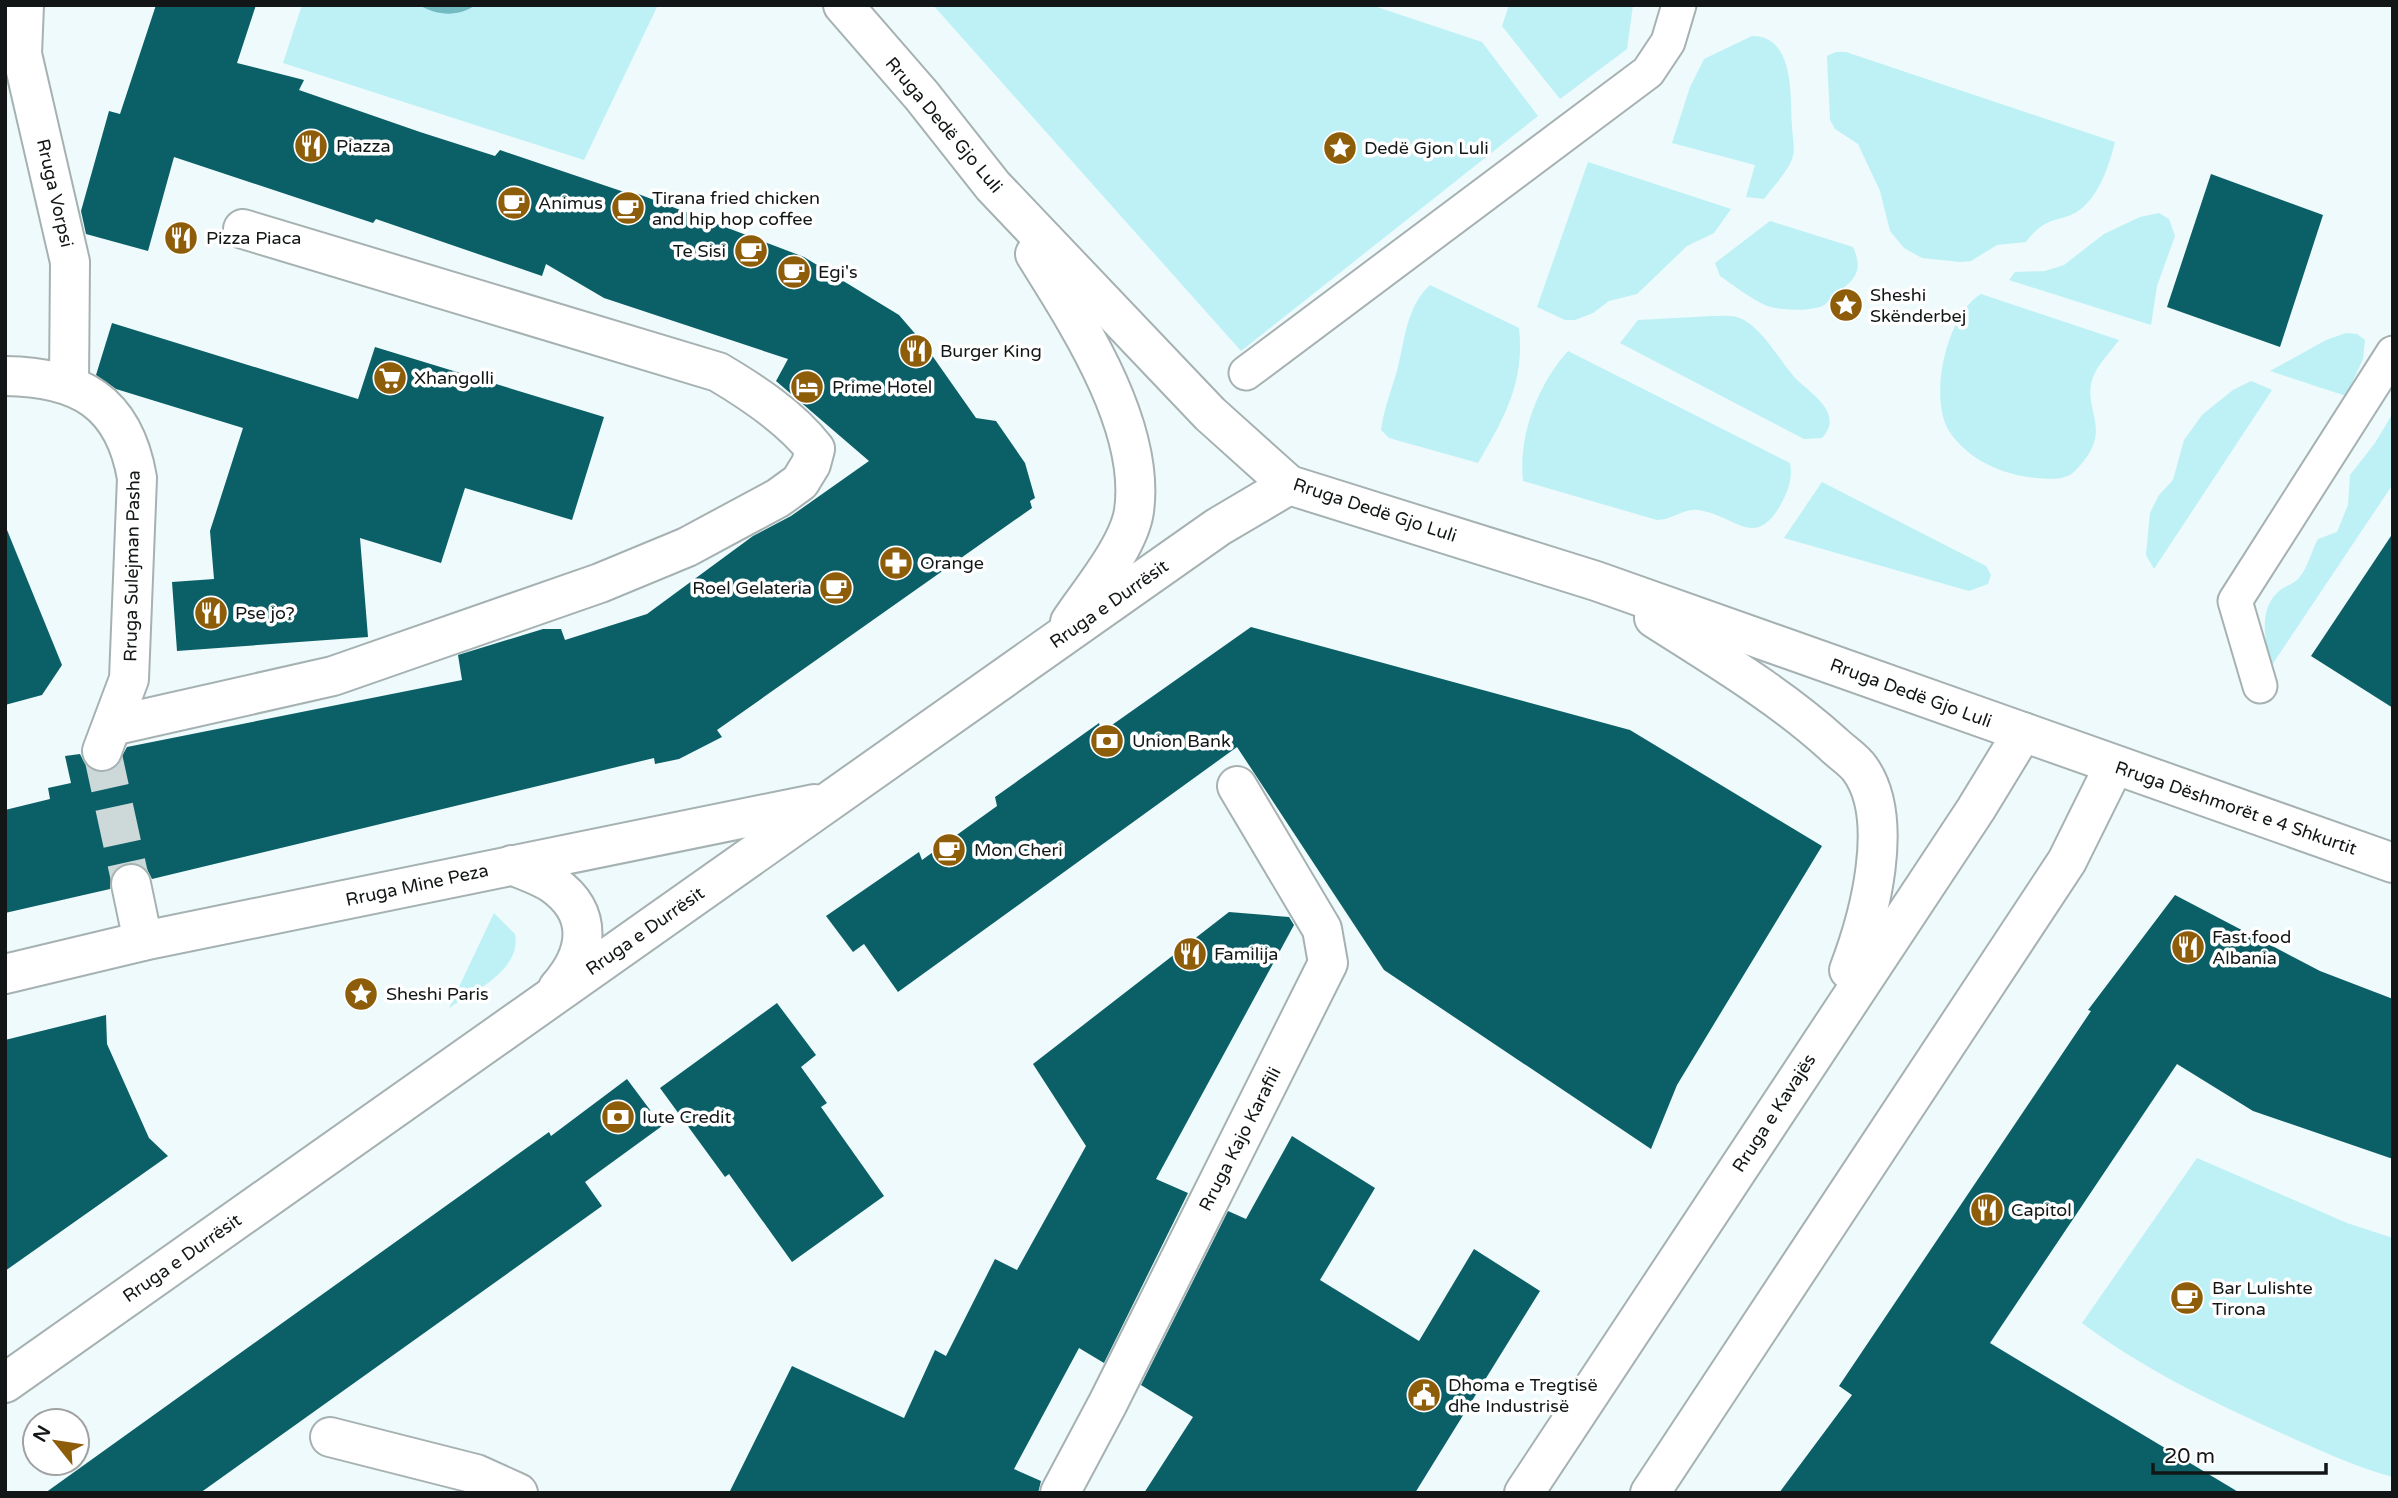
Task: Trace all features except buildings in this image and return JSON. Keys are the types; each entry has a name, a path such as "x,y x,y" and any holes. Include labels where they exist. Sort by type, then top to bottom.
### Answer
{"main road":[{"name":"Rruga Vorpsi","path":"24,5 22,54 70,262 69,384"},
{"name":"Rruga Dedë Gjo Luli","path":"843,5 922,96 993,186 1210,414 1290,485 1596,581 2096,759"},
{"path":"993,186 1071,312 1113,393 1134,474 1134,512 1125,537 1057,641"},
{"name":"Rruga Sulejman Pasha","path":"5,376 34,376 69,384 96,399 118,422 132,449 137,478 129,679 107,739 334,676 600,583 687,547 778,498 800,482 811,464 815,449 803,434 745,388 718,372 243,229"},
{"name":"Rruga e Durrësit","path":"5,1383 1218,527 1290,485"},
{"path":"1596,581 1799,714 1861,769 1876,808 1876,867 1867,923 1823,1038"},
{"name":"Rruga e Kavajës","path":"1524,1493 1976,809 2023,732"},
{"path":"1650,1493 2067,861 2096,759"},
{"name":"Rruga Dëshmorët e 4 Shkurtit","path":"2096,759 2393,863"},
{"name":"Rruga Kajo Karafili","path":"1060,1493 1108,1403 1328,962 1322,929 1237,786"},
{"name":"Rruga Mine Peza","path":"5,974 143,941 830,800"},
{"path":"512,865 551,883 573,901 582,919 582,944 573,971 548,1000"},
{"path":"131,884 143,941"},
{"path":"330,1437 476,1474 518,1493"}],"street":[{"path":"1246,373 1648,72 1668,41 1679,5"},
{"path":"2259,686 2235,601 2393,353"}],"shaded area":[{"path":"302,5 657,7 584,160 283,63"},
{"path":"419,5 476,5 462,12 448,14"},
{"path":"933,5 1371,5 1482,42 1538,116 1241,351"},
{"path":"1509,5 1633,5 1627,49 1560,99 1502,26"},
{"path":"1752,36 1766,39 1776,46 1783,57 1790,84 1793,155 1786,170 1764,199 1746,197 1755,165 1672,143 1690,87 1704,59"},
{"path":"1846,52 2115,142 2099,186 2085,206 2076,213 2043,225 2026,242 1997,245 1971,261 1922,258 1904,248 1890,231 1880,191 1858,144 1835,129 1830,120 1827,56"},
{"path":"1588,162 1731,209 1714,233 1687,246 1637,294 1609,301 1593,313 1575,320 1565,320 1537,307"},
{"path":"2159,213 2169,219 2175,236 2157,286 2151,325 2009,280 2015,272 2045,271 2064,265 2104,234 2140,217"},
{"path":"1770,221 1853,247 1858,264 1855,276 1821,307 1793,310 1771,307 1759,302 1720,276 1715,263"},
{"path":"1430,285 1519,328 1516,383 1504,415 1478,463 1389,438 1381,430 1411,314"},
{"path":"1981,294 2119,340 2100,364 2092,380 2090,392 2096,433 2094,444 2088,456 2067,476 2036,478 1999,469 1976,458 1949,431 1940,398 1944,357 1959,319 1969,304"},
{"path":"1728,316 1740,318 1751,325 1797,380 1821,402 1830,419 1822,438 1804,439 1620,343 1638,320"},
{"path":"2346,333 2357,334 2365,340 2363,359 2346,396 2270,371 2326,340"},
{"path":"1568,351 1790,463 1788,489 1771,518 1753,528 1698,510 1657,520 1523,481 1524,446 1532,412 1548,379"},
{"path":"2251,381 2272,390 2154,569 2146,555 2150,513 2159,495 2173,480 2184,440 2202,415 2233,390"},
{"path":"2393,413 2393,484 2272,665 2265,628 2271,600 2279,591 2299,578 2318,539 2337,532 2348,505 2350,475 2375,443"},
{"path":"1822,482 1986,566 1991,575 1988,584 1969,591 1784,538"},
{"path":"494,913 515,934 515,947 511,958 504,969 483,987 449,1008"},
{"path":"2197,1158 2347,1223 2393,1238 2393,1477 2337,1458 2205,1397 2130,1356 2082,1323"}],"tunnel":[{"path":"102,751 131,884"}],"place":[{"name":"Piazza","path":"311,146"},
{"name":"Dedë Gjon Luli","path":"1340,148"},
{"name":"Animus","path":"514,203"},
{"name":"Tirana fried chicken and hip hop coffee","path":"628,208"},
{"name":"Pizza Piaca","path":"181,238"},
{"name":"Te Sisi","path":"751,251"},
{"name":"Egi's","path":"794,272"},
{"name":"Sheshi Skënderbej","path":"1846,305"},
{"name":"Burger King","path":"916,351"},
{"name":"Xhangolli","path":"390,378"},
{"name":"Prime Hotel","path":"807,387"},
{"name":"Orange","path":"896,563"},
{"name":"Roel Gelateria","path":"836,588"},
{"name":"Pse jo?","path":"211,613"},
{"name":"Union Bank","path":"1107,741"},
{"name":"Mon Cheri","path":"949,850"},
{"name":"Fast food Albania","path":"2188,947"},
{"name":"Familija","path":"1190,954"},
{"name":"Sheshi Paris","path":"361,994"},
{"name":"Iute Credit","path":"618,1117"},
{"name":"Capitol","path":"1987,1210"},
{"name":"Bar Lulishte Tirona","path":"2187,1298"},
{"name":"Dhoma e Tregtisë dhe Industrisë","path":"1424,1395"}]}
